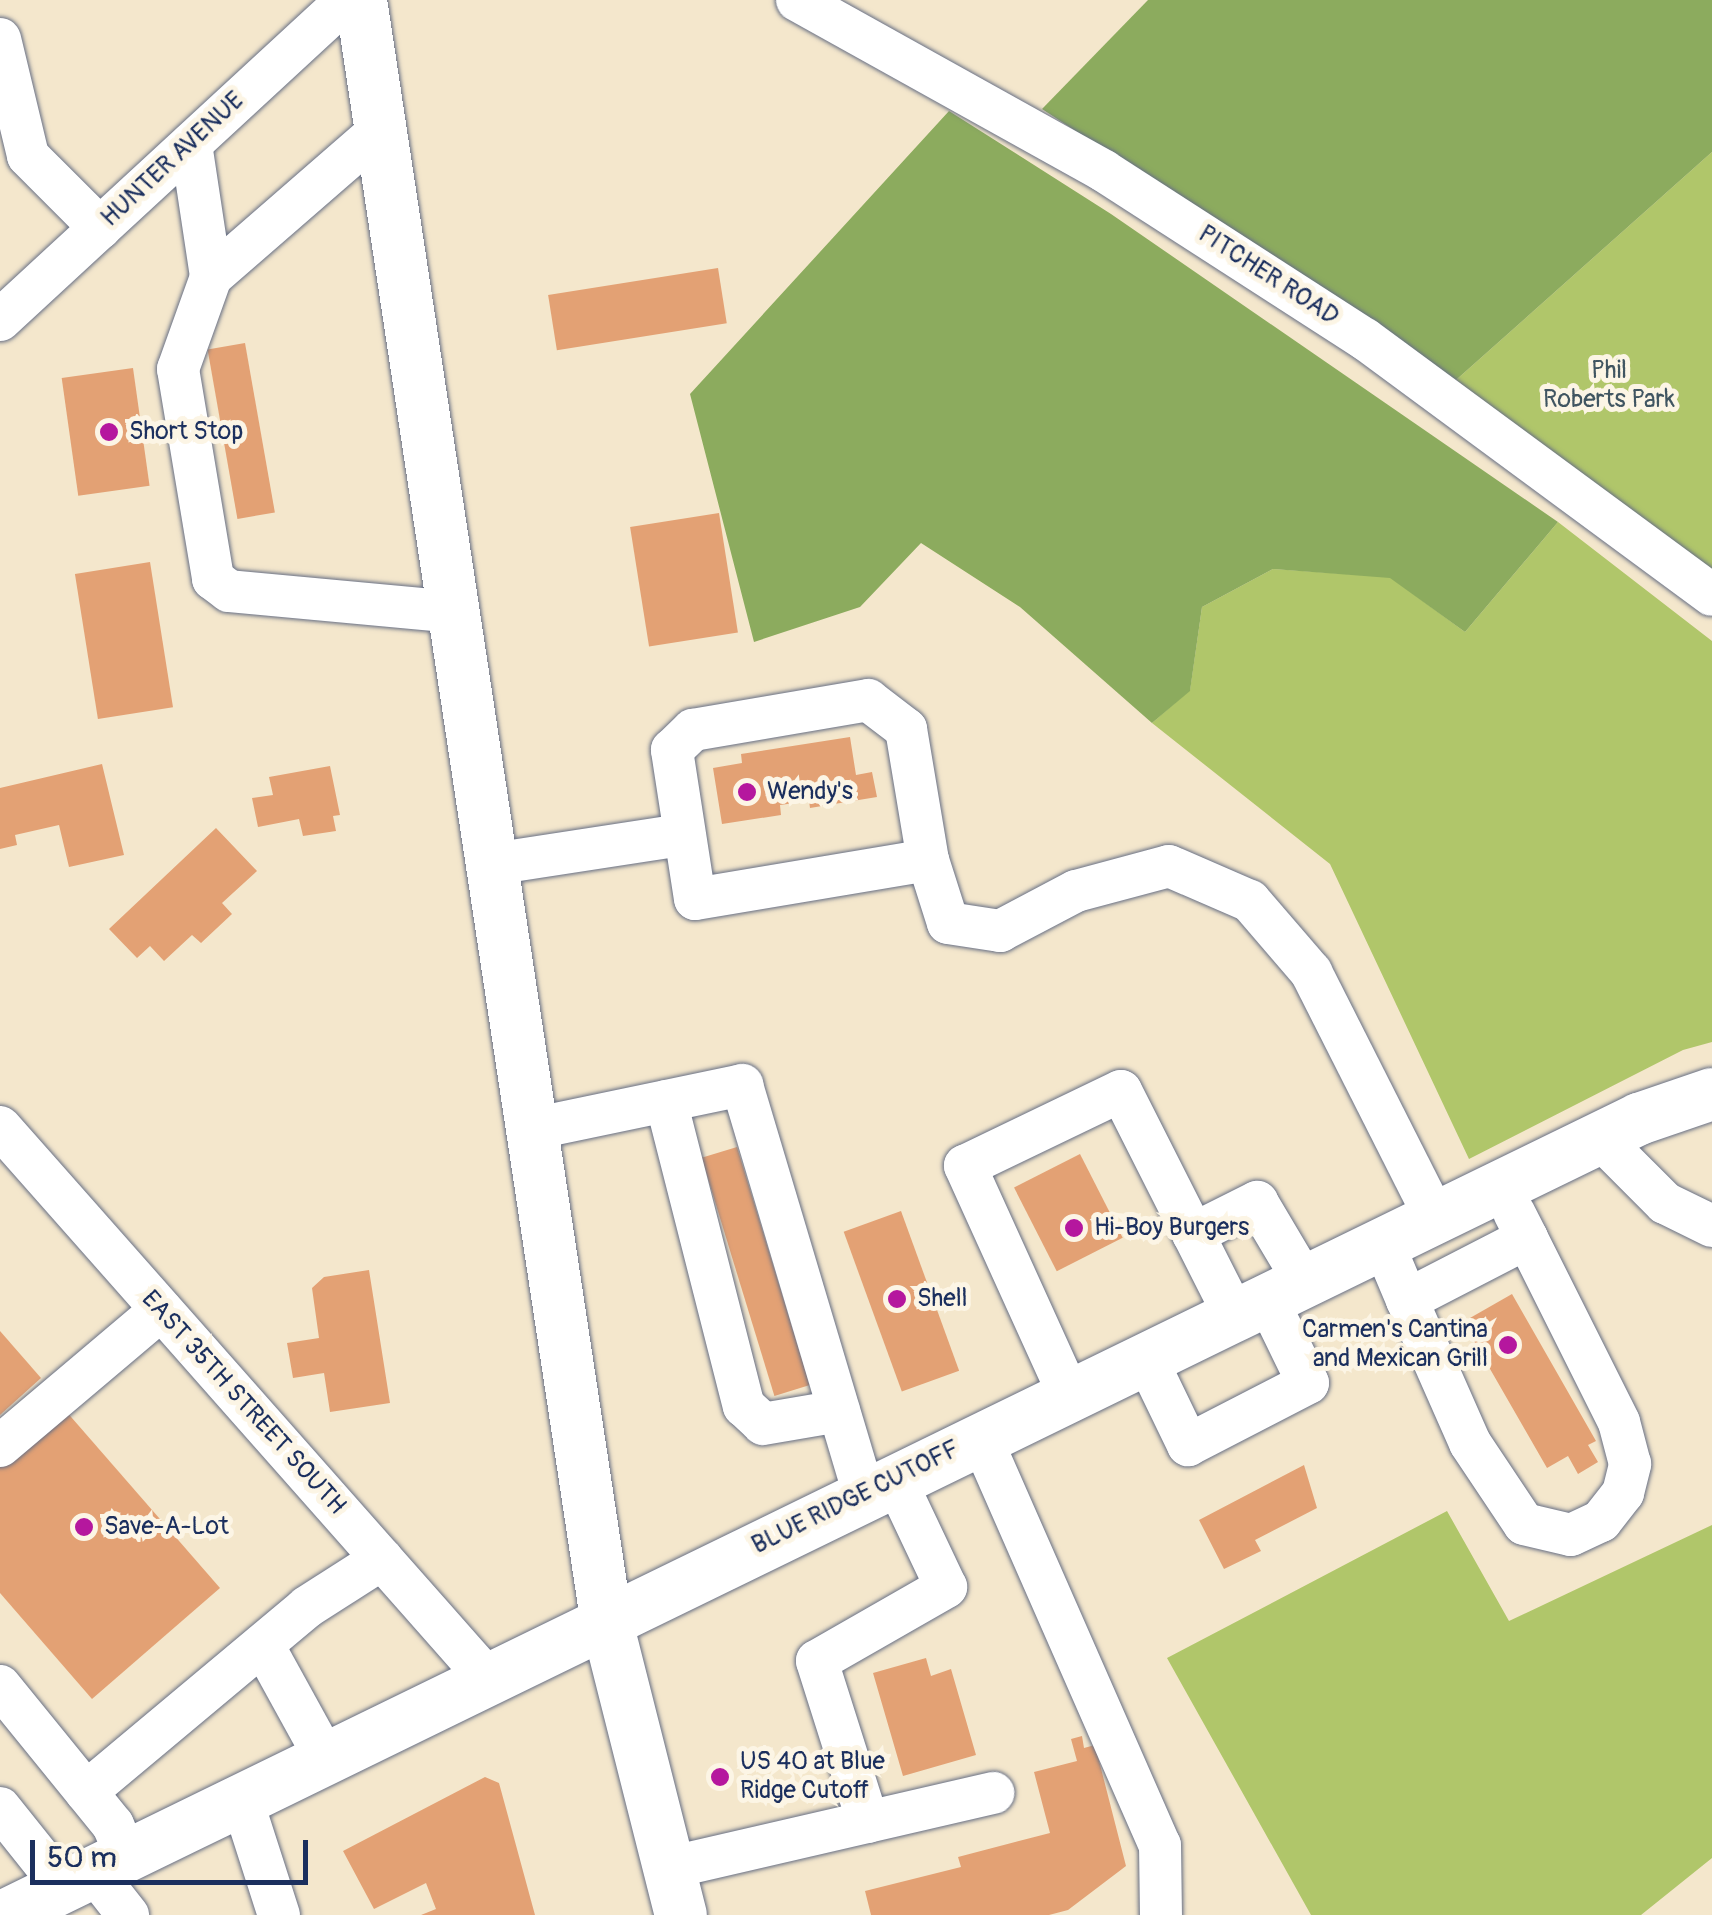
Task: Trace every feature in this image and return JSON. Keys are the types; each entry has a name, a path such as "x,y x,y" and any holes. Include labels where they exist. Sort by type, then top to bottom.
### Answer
{"main road":[{"path":"361,0 606,1619 679,1900"},
{"name":"BLUE RIDGE CUTOFF","path":"6,1915 1500,1186 1600,1138 1712,1094"}],"street":[{"name":"HUNTER AVENUE","path":"0,320 347,0"},
{"name":"PITCHER ROAD","path":"796,0 1104,171 1365,338 1712,595"},
{"path":"0,39 28,156 100,228"},
{"path":"211,276 381,129"},
{"path":"190,144 211,276 178,369 213,580 229,591 454,612"},
{"path":"928,860 695,899 682,836 672,750 693,730 868,700 906,729 928,860 948,923 1000,931 1076,891 1169,866 1250,900 1312,972 1435,1218"},
{"path":"492,864 682,836"},
{"path":"532,1128 742,1085 839,1411 879,1487 946,1587 816,1661 868,1822"},
{"path":"1069,1395 965,1166 1121,1091 1194,1234 1269,1298"},
{"path":"666,1101 744,1406 763,1424 839,1411"},
{"name":"EAST 35TH STREET SOUTH","path":"0,1127 487,1678"},
{"path":"1600,1138 1665,1204 1712,1226"},
{"path":"1383,1243 1470,1442 1524,1524 1571,1534 1601,1520 1622,1493 1627,1450 1620,1422 1500,1186"},
{"path":"1146,1358 1188,1445 1308,1383 1269,1298 1257,1202 1194,1234"},
{"path":"1408,1300 1527,1238"},
{"path":"0,1446 161,1310"},
{"path":"981,1438 1160,1846 1161,1915"},
{"path":"86,1792 263,1645 382,1559"},
{"path":"263,1645 325,1758"},
{"path":"0,1686 113,1825 94,1872"},
{"path":"679,1900 868,1822 993,1793"},
{"path":"242,1800 278,1915"},
{"path":"0,1808 94,1872 128,1915"}],"green space":[{"path":"1148,0 1712,0 1712,152 1456,380 1042,109"},
{"path":"949,111 1111,214 1558,522 1465,632 1390,578 1273,569 1202,607 1190,691 1152,723 1020,607 921,543 860,607 754,642 690,394"},
{"name":"Phil Roberts Park","path":"1712,152 1712,590 1456,380"},
{"path":"1558,522 1712,641 1712,1042 1683,1050 1469,1159 1330,864 1152,723 1190,690 1202,607 1273,569 1390,577 1465,632"},
{"path":"1447,1511 1509,1621 1712,1525 1712,1858 1641,1915 1311,1915 1167,1658"}],"building":[{"path":"718,268 727,323 557,350 548,295"},
{"path":"245,343 275,512 237,519 208,350"},
{"path":"133,368 150,486 78,496 62,378"},
{"path":"719,513 738,633 649,647 630,527"},
{"path":"150,562 173,707 98,719 75,574"},
{"path":"850,737 856,775 872,772 877,797 810,808 809,801 780,805 781,815 722,824 713,768 742,763 741,754"},
{"path":"102,764 124,855 69,867 59,825 15,835 17,845 0,849 0,788"},
{"path":"330,766 340,815 333,816 336,831 303,836 299,819 258,827 252,798 273,795 269,777"},
{"path":"216,828 257,871 222,903 232,914 201,943 192,935 164,961 150,946 137,958 109,929"},
{"path":"737,1147 810,1385 774,1396 702,1158"},
{"path":"1080,1154 1123,1238 1057,1271 1014,1188"},
{"path":"901,1211 959,1371 902,1392 844,1232"},
{"path":"369,1270 390,1403 330,1412 324,1373 293,1378 287,1343 319,1338 312,1288 324,1277"},
{"path":"1512,1294 1596,1441 1588,1445 1598,1462 1578,1474 1568,1456 1547,1468 1463,1322"},
{"path":"0,1331 41,1378 0,1415"},
{"name":"Save-A-Lot","path":"65,1410 220,1588 92,1699 0,1593 0,1467"},
{"path":"1304,1465 1317,1508 1255,1540 1261,1551 1224,1569 1199,1520"},
{"path":"926,1658 931,1676 951,1669 976,1755 903,1776 873,1673"},
{"path":"1082,1736 1084,1748 1095,1745 1126,1866 1068,1910 1049,1915 871,1915 865,1891 961,1867 958,1857 1050,1833 1034,1772 1077,1761 1071,1739"},
{"path":"485,1777 499,1783 535,1915 421,1915 436,1909 426,1883 374,1909 343,1851"}],"place":[{"name":"Short Stop","path":"109,432"},
{"name":"Wendy's","path":"747,792"},
{"name":"Hi-Boy Burgers","path":"1074,1228"},
{"name":"Shell","path":"897,1299"},
{"name":"Carmen's Cantina and Mexican Grill","path":"1508,1345"},
{"name":"Save-A-Lot","path":"84,1527"},
{"name":"US 40 at Blue Ridge Cutoff","path":"720,1777"}]}
